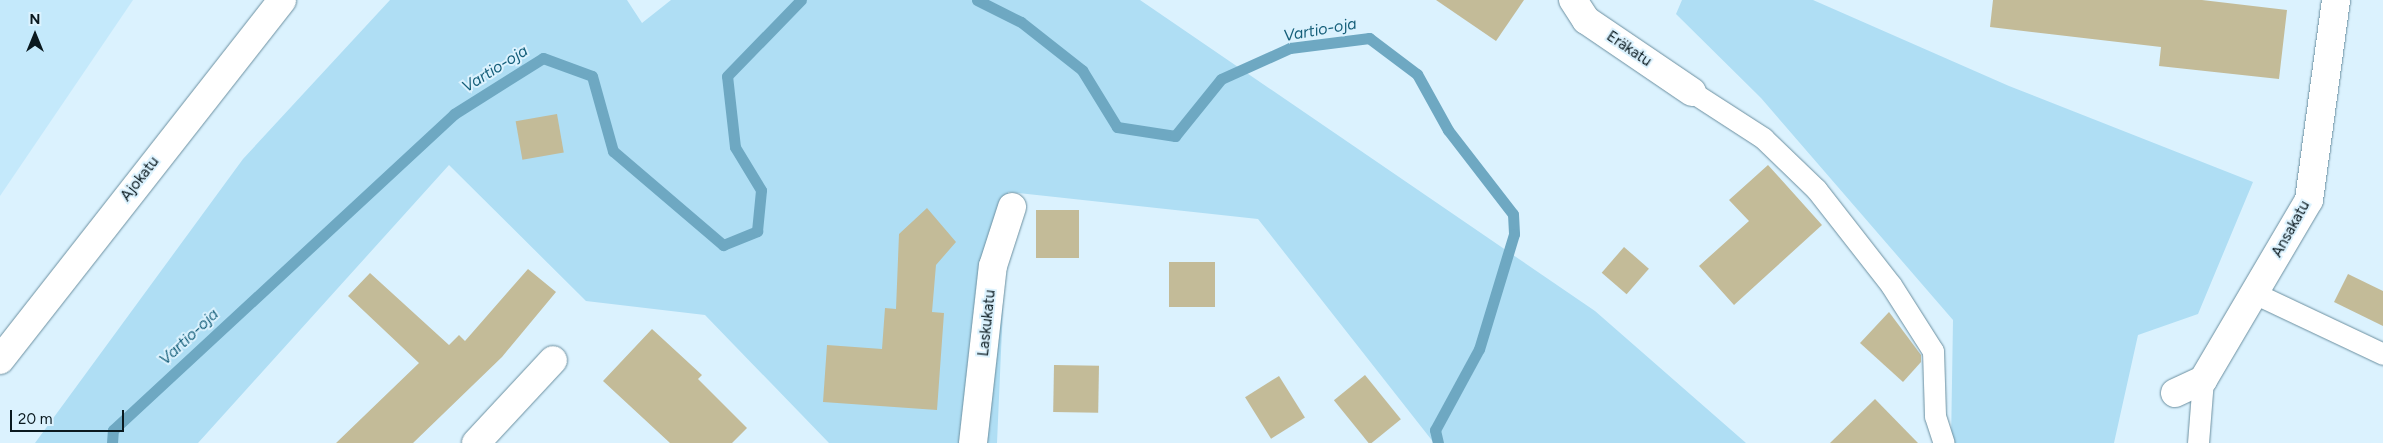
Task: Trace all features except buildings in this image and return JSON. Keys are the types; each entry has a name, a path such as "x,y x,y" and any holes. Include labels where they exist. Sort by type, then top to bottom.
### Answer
{"street":[{"name":"Ajokatu","path":"0,360 282,0"},
{"name":"Eräkatu","path":"1573,0 1586,20 1692,92"},
{"name":"Ansakatu","path":"2203,380 2309,200 2336,0"},
{"name":"Laskukatu","path":"974,443 993,266 1012,206"},
{"path":"476,443 553,360"},
{"path":"2175,393 2203,380"}],"lane":[{"path":"1692,92 1776,151 1816,189 1891,285 1933,351 1935,416 1944,443"},
{"path":"2254,293 2383,354"},
{"path":"2198,443 2203,380"}],"shaded area":[{"path":"0,0 133,0 0,196"},
{"path":"390,0 627,0 642,23 671,0 1140,0 1595,311 1746,443 1434,443 1258,219 1008,192 997,443 829,443 705,315 586,301 449,165 198,443 35,443 243,159"},
{"path":"1682,0 1813,0 2009,86 2253,182 2198,314 2138,335 2114,443 1951,443 1953,320 1761,98 1676,14"}],"waterway":[{"name":"Vartio-oja","path":"112,443 113,430 454,114 543,58 592,76 613,151 723,245 757,231 761,190 735,147 727,76 801,0"},
{"name":"Vartio-oja","path":"977,0 1021,22 1082,70 1117,127 1175,136 1221,79 1290,48 1369,38 1417,74 1448,130 1513,214 1514,234 1479,349 1435,430 1438,443"}]}
